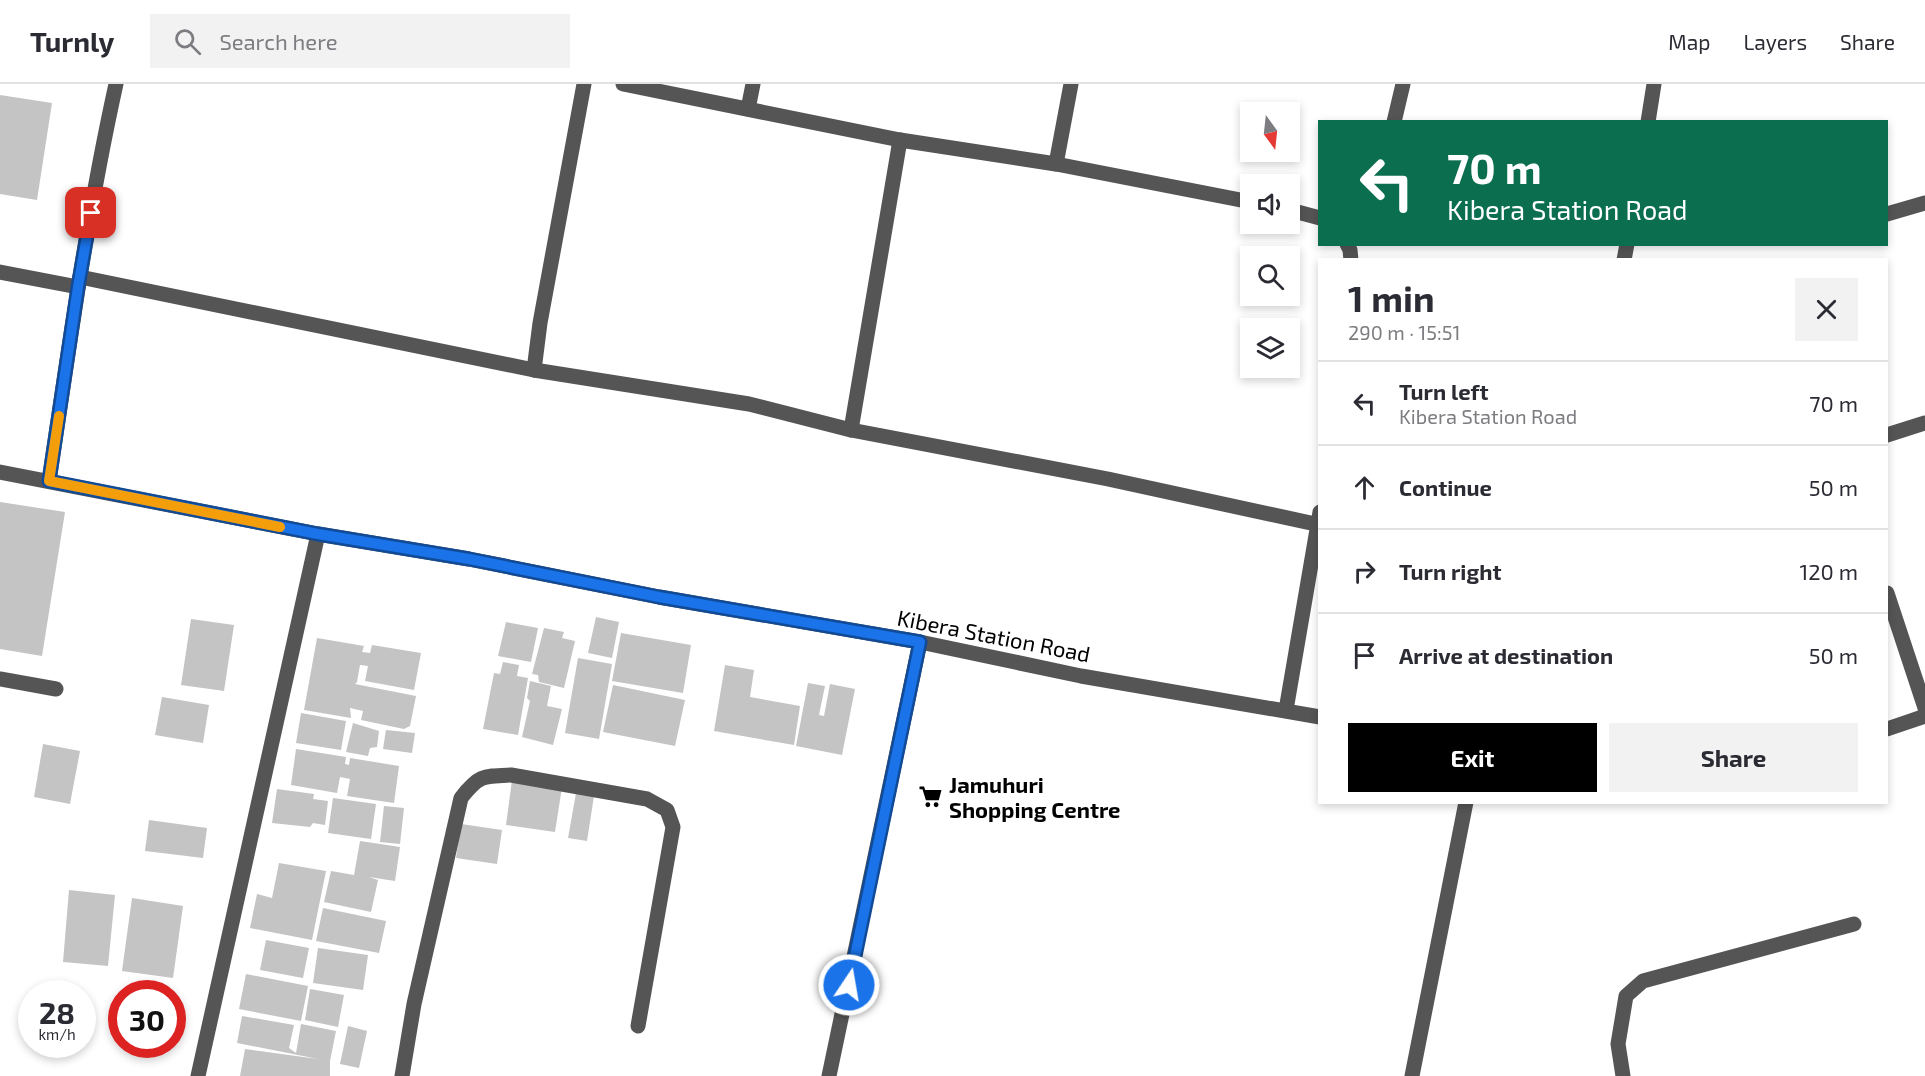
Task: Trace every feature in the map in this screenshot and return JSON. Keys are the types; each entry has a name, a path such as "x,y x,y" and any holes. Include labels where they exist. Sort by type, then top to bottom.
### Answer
{"street":[{"path":"0,472 49,481 79,282 116,84"},
{"path":"534,370 540,324 584,84"},
{"path":"623,84 900,140 1056,164 1240,200"},
{"path":"748,109 753,84"},
{"path":"1056,164 1071,84"},
{"path":"1394,120 1403,84"},
{"path":"1648,120 1654,84"},
{"path":"850,430 900,140"},
{"path":"1888,214 1925,203"},
{"path":"1300,213 1318,217"},
{"path":"0,272 79,282 534,370 749,404 850,430 1318,521"},
{"path":"1888,435 1925,423"},
{"name":"Kibera Station Road","path":"49,481 318,534 469,559 659,597 920,642 1081,676 1318,717"},
{"path":"1286,710 1318,527"},
{"path":"198,1076 318,534"},
{"path":"1888,596 1925,708"},
{"path":"830,1076 920,642"},
{"path":"0,679 56,688"},
{"path":"1888,729 1925,716"},
{"path":"402,1076 414,1004 461,798 474,781 491,776 511,775 647,799 667,810 673,827 638,1026"},
{"path":"1412,1076 1466,804"},
{"path":"1623,1076 1618,1044 1626,996 1643,981 1854,924"}],"building":[{"path":"0,95 52,103 37,200 0,194"},
{"path":"0,502 65,512 42,656 0,649"},
{"path":"596,617 619,622 612,658 588,653"},
{"path":"191,619 234,625 224,691 181,685"},
{"path":"506,622 538,628 531,662 498,656"},
{"path":"544,628 564,632 562,638 575,641 564,688 539,682 538,675 532,674"},
{"path":"621,633 691,645 683,693 612,681"},
{"path":"317,638 364,646 362,652 370,653 372,645 421,653 414,690 365,681 368,666 360,665 355,684 416,696 410,726 404,729 361,720 363,711 350,708 351,718 304,710"},
{"path":"578,658 612,664 599,739 565,733"},
{"path":"503,662 519,665 517,676 528,678 518,735 483,729 494,673 500,674"},
{"path":"725,665 754,670 750,697 800,706 794,745 714,731"},
{"path":"530,681 551,686 547,706 562,709 553,745 522,737 530,701 527,698"},
{"path":"808,683 825,686 819,715 824,716 830,684 855,689 842,755 796,746"},
{"path":"613,685 685,700 675,746 603,732"},
{"path":"162,697 209,705 203,743 155,735"},
{"path":"301,713 346,721 341,750 296,743"},
{"path":"353,723 379,731 377,747 370,748 368,756 346,752"},
{"path":"386,730 415,733 412,753 383,749"},
{"path":"43,744 80,751 70,804 34,797"},
{"path":"296,749 346,757 345,764 349,765 350,758 399,766 394,803 347,796 350,779 340,777 337,793 291,785"},
{"path":"512,780 562,787 555,832 506,825"},
{"path":"277,789 314,794 313,799 328,801 325,825 313,823 310,827 272,823"},
{"path":"576,793 594,796 587,841 568,838"},
{"path":"333,798 376,804 371,839 328,833"},
{"path":"384,806 404,808 400,844 380,842"},
{"path":"149,820 207,828 203,858 145,851"},
{"path":"461,824 502,830 497,864 456,858"},
{"path":"360,841 400,847 395,881 369,877 378,880 371,912 324,902 331,871 354,875"},
{"path":"279,863 326,871 312,940 250,928 257,894 272,898"},
{"path":"69,890 115,895 108,966 63,962"},
{"path":"132,898 183,906 173,978 122,971"},
{"path":"323,908 386,921 379,953 316,941"},
{"path":"266,940 309,948 303,978 260,970"},
{"path":"318,948 368,955 363,990 313,983"},
{"path":"246,974 308,986 301,1021 239,1009"},
{"path":"310,989 344,995 338,1027 305,1020"},
{"path":"242,1016 294,1025 289,1048 296,1053 301,1024 336,1031 330,1061 330,1076 240,1076 245,1049 318,1059 237,1043"},
{"path":"348,1026 367,1031 359,1068 340,1064"}],"slow traffic":[{"path":"59,416 49,481 280,527"}],"place":[{"name":"Jamuhuri Shopping Centre","path":"931,797"}],"route":[{"path":"91,213 49,481 318,534 469,559 659,597 920,642 849,985"}]}
